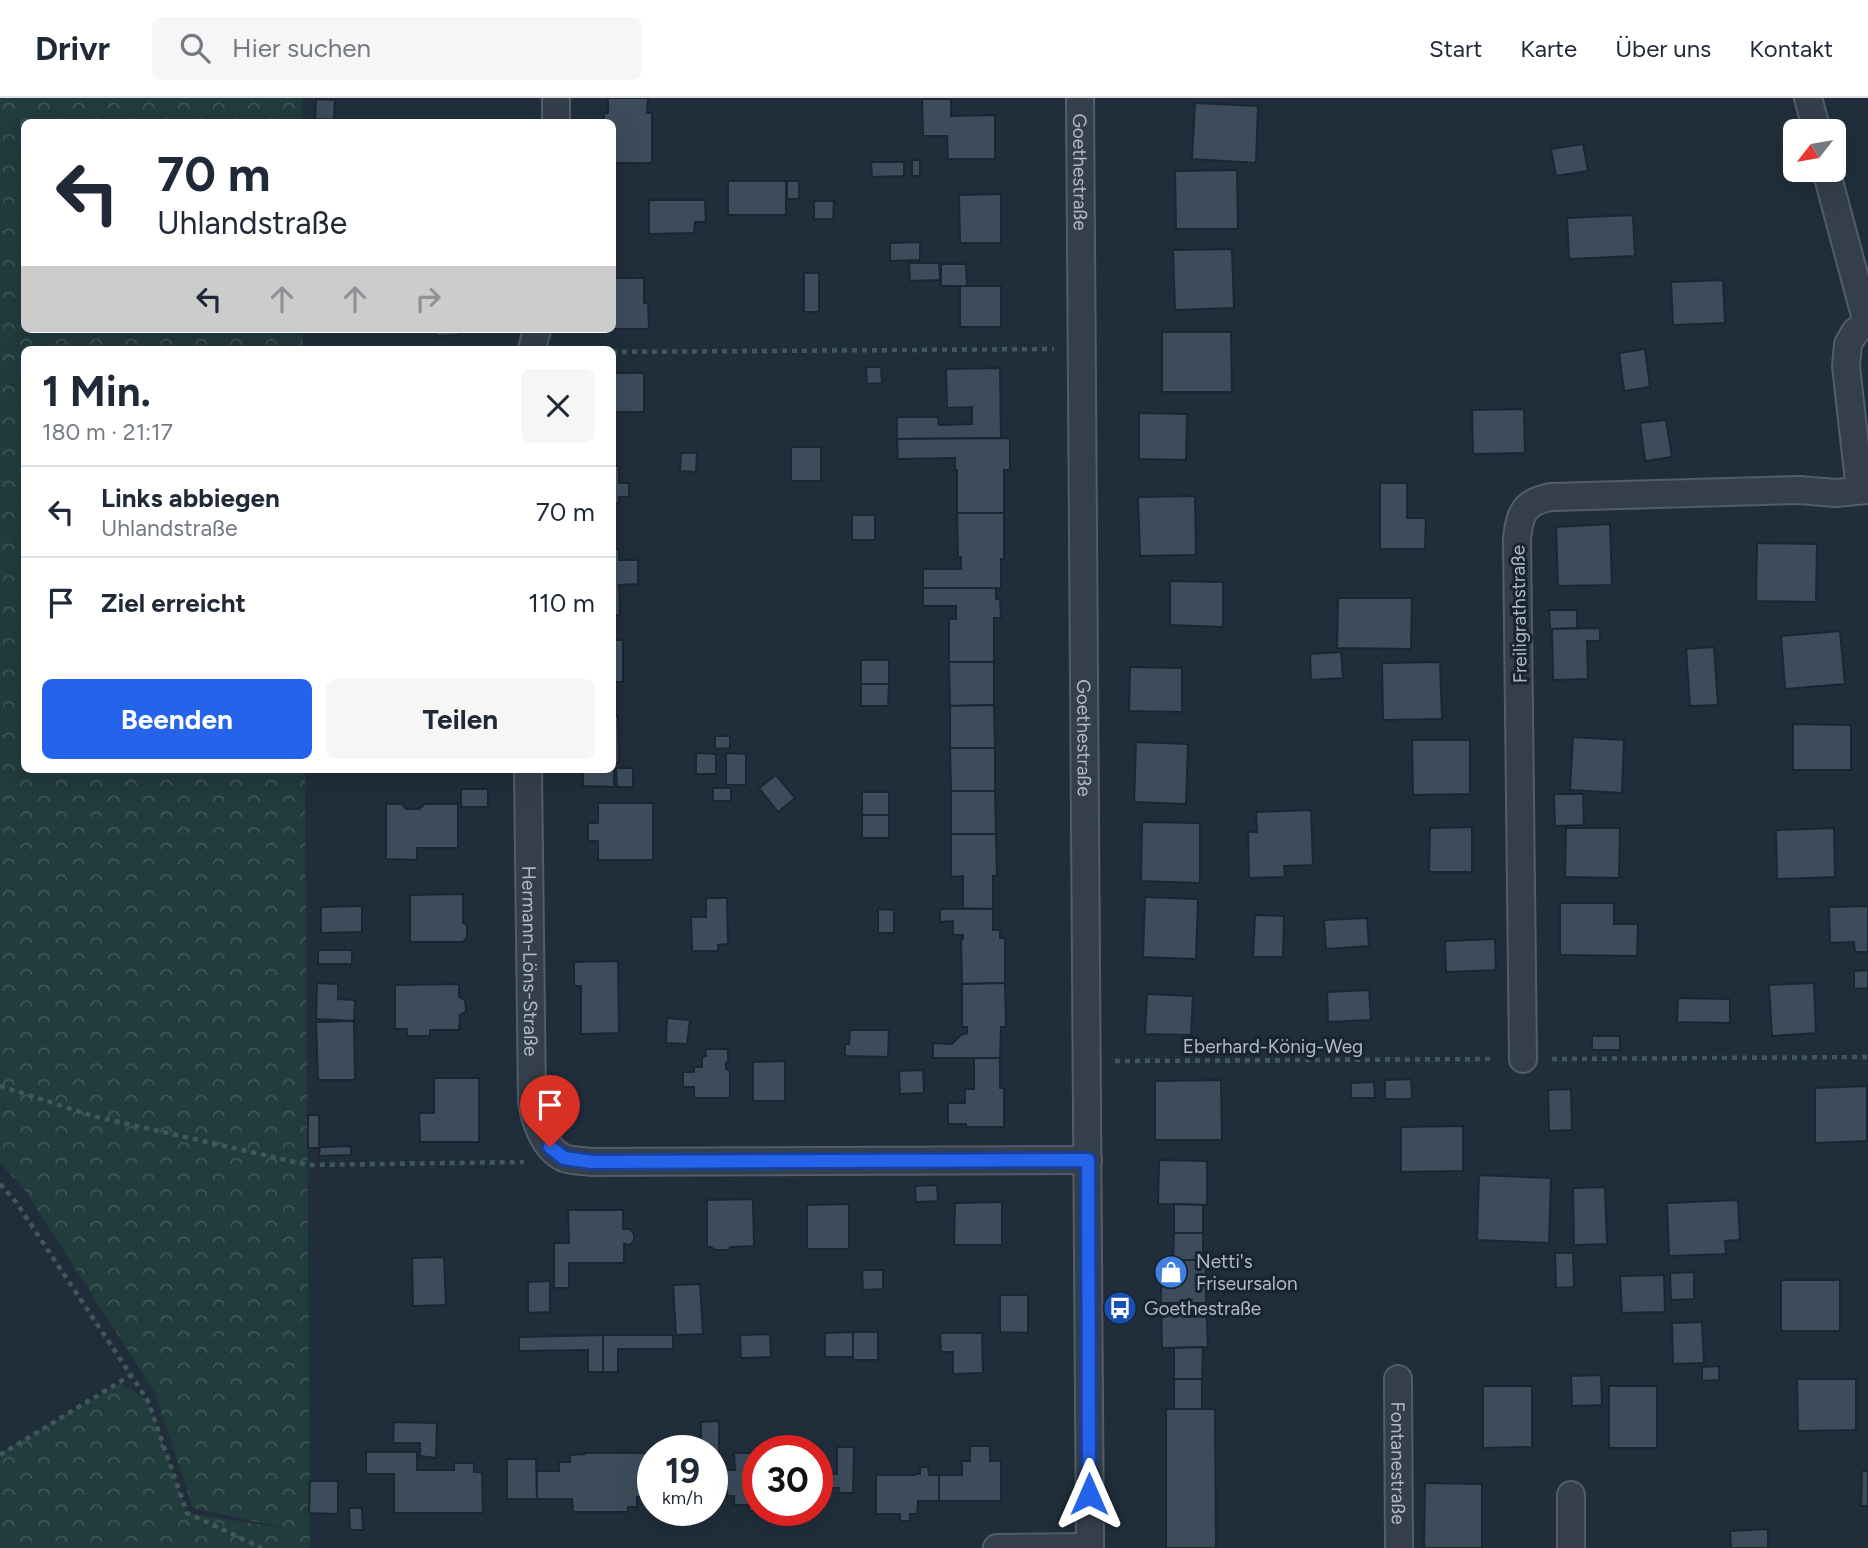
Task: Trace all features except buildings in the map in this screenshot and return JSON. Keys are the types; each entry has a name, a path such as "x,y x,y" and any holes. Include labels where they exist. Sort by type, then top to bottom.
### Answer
{"street":[{"path":"556,98 556,119"},
{"name":"Goethestraße","path":"1080,98 1090,1547"},
{"path":"1808,98 1814,119"},
{"path":"1829,182 1868,323 1855,332 1848,344 1846,366 1864,490"},
{"name":"Freiligrathstraße","path":"1523,1059 1517,538 1519,517 1527,507 1540,499 1551,497 1800,490 1835,493 1864,490"},
{"name":"Hermann-Löns-Straße","path":"528,773 532,1102 536,1122 550,1147"},
{"path":"550,1147 564,1158 592,1162 1088,1160"},
{"name":"Fontanestraße","path":"1398,1378 1399,1548"},
{"path":"1571,1495 1571,1548"},
{"path":"997,1548 1090,1547"}],"path":[{"path":"616,352 1083,348"},
{"path":"1589,1059 1868,1057"},
{"name":"Eberhard-König-Weg","path":"1086,1061 1460,1060"},
{"path":"0,1086 93,1116 307,1165 520,1162 531,1161 550,1147"},
{"path":"0,1184 16,1202 148,1401 187,1513 262,1548"},
{"path":"0,1455 131,1375"}],"green space":[{"path":"0,98 302,98 302,119 21,119 21,333 302,333 303,346 21,346 21,773 305,773 310,1548 0,1548 0,1453 121,1383 148,1401 187,1513 289,1529 193,1508 154,1391 24,1189 0,1163"}],"place":[{"name":"Netti's Friseursalon","path":"1171,1272"},
{"name":"Goethestraße","path":"1120,1308"}],"route":[{"path":"550,1147 564,1158 592,1162 1088,1160 1089,1494"}]}
